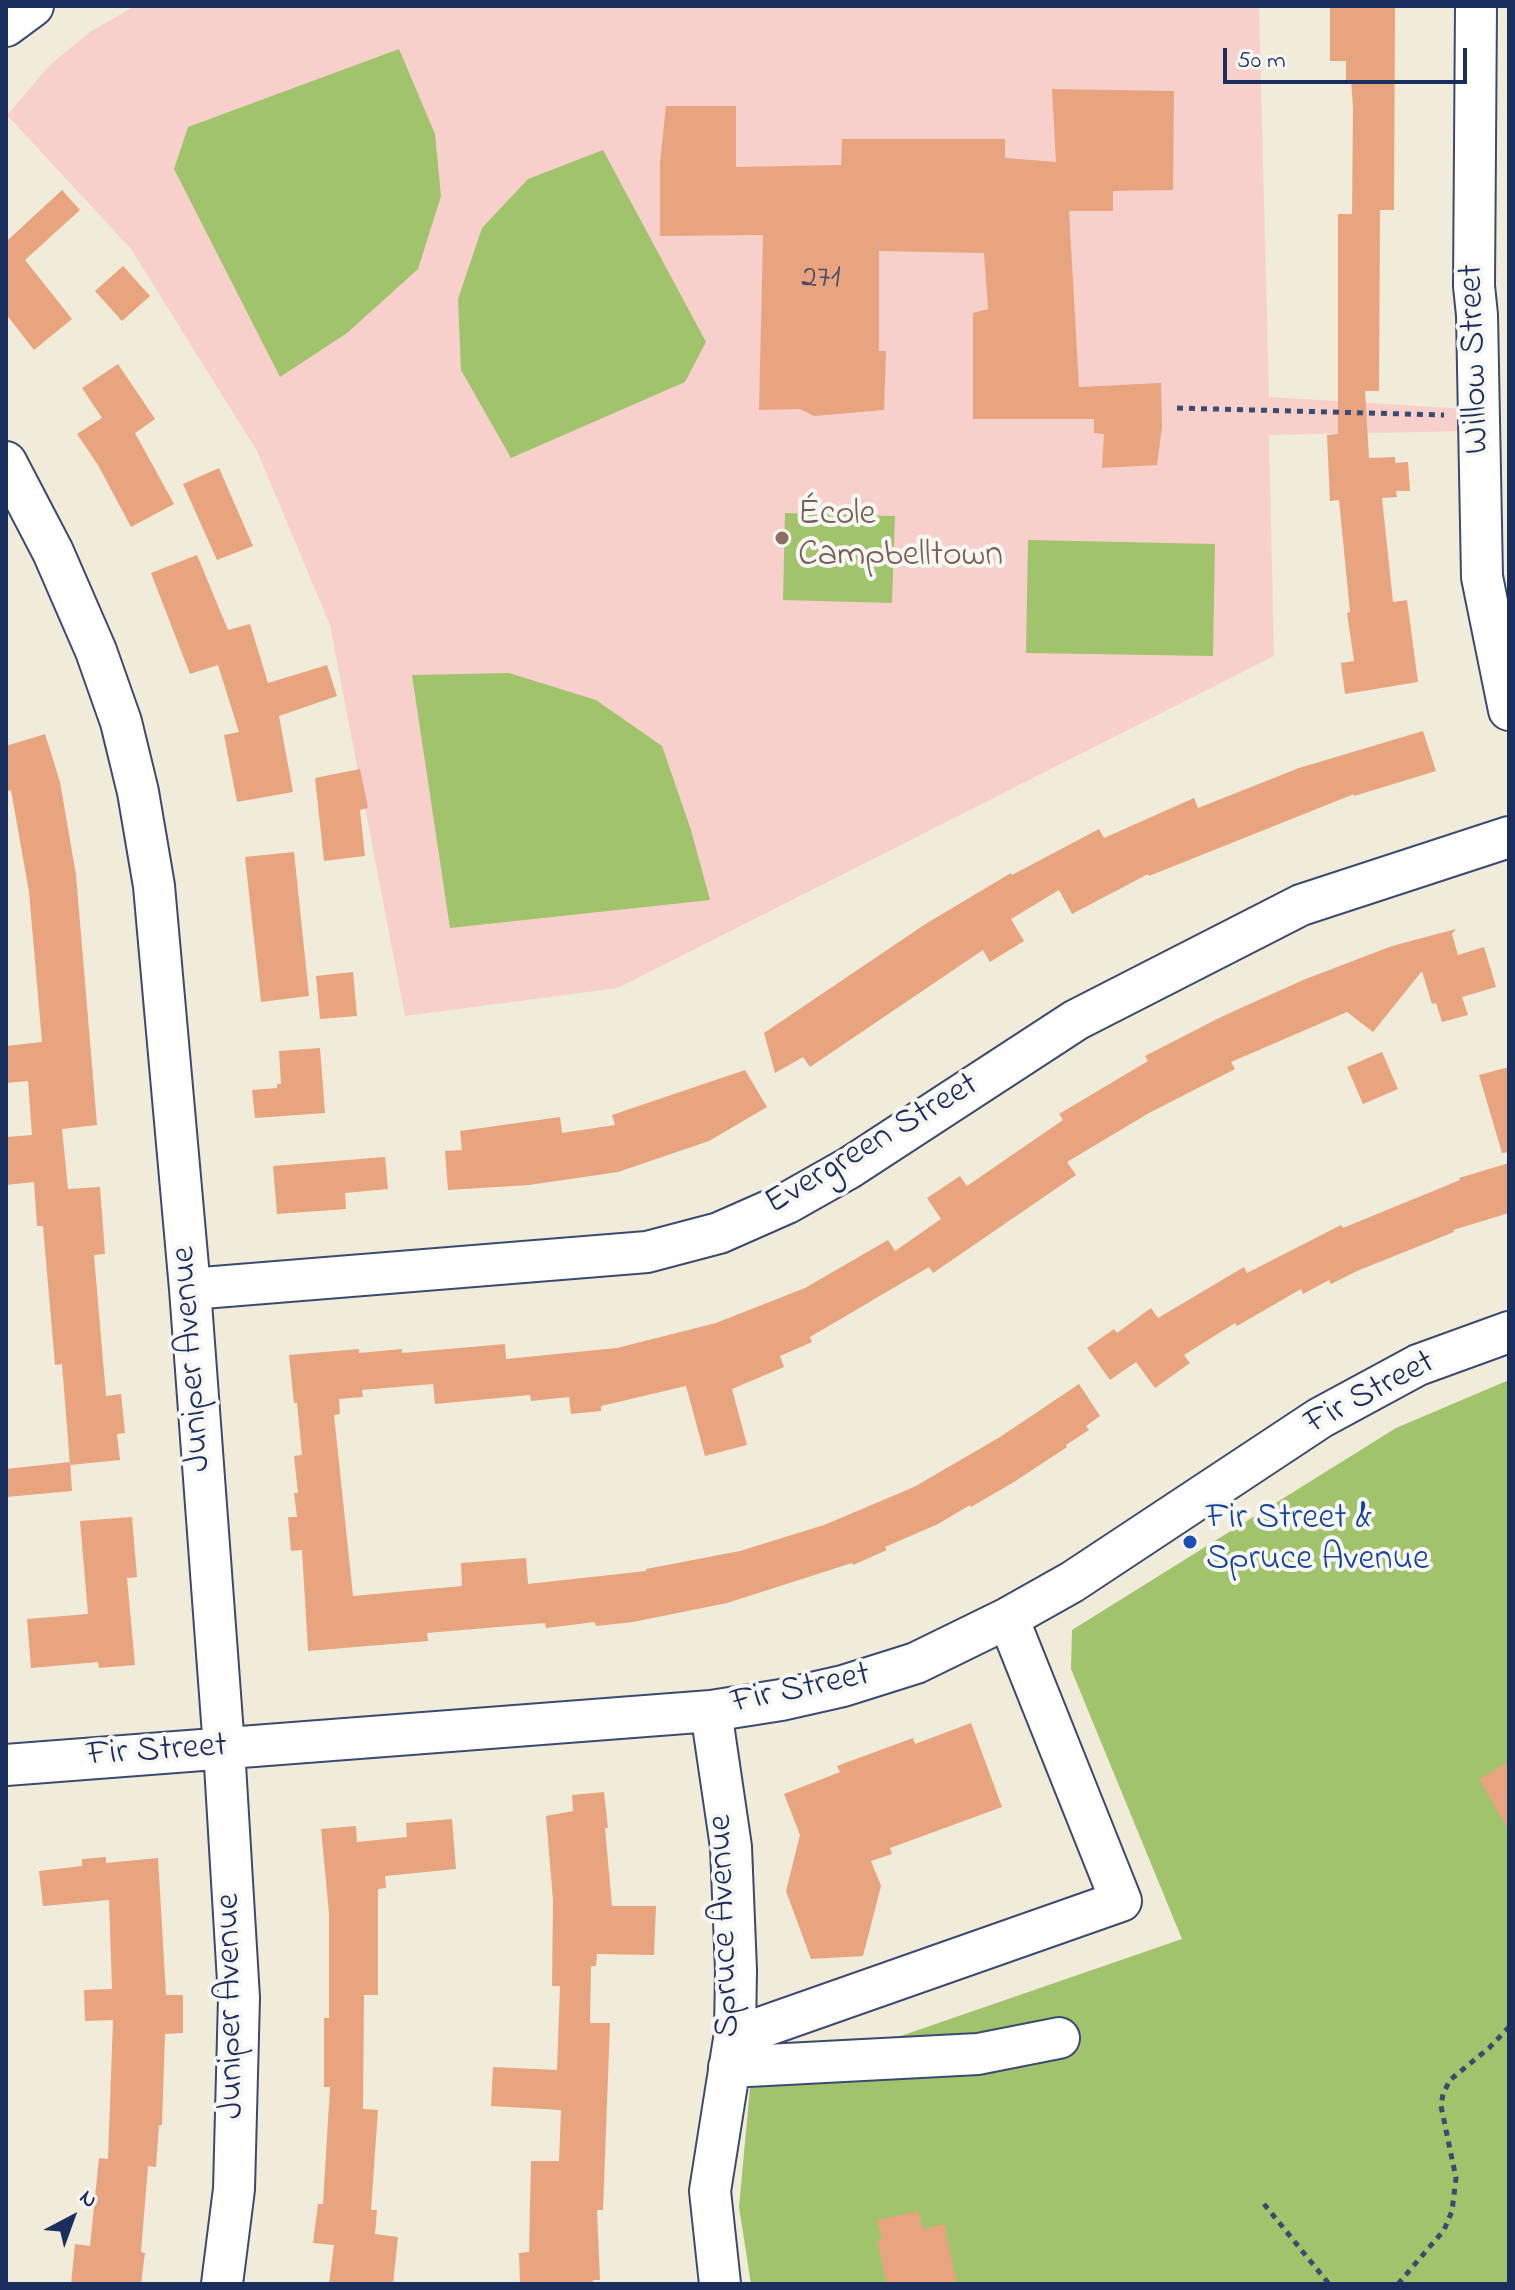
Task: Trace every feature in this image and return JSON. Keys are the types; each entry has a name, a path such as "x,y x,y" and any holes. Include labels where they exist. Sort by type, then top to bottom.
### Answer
{"street":[{"path":"6,26 33,6"},
{"name":"Willow Street","path":"1476,6 1474,286 1482,577 1509,710"},
{"name":"Juniper Avenue","path":"6,462 53,552 96,651 121,722 138,792 154,886 190,1289 239,1998 234,2189 222,2284"},
{"name":"Evergreen Street","path":"190,1289 647,1252 719,1233 787,1203 849,1168 1076,1020 1287,912 1509,837"},
{"name":"Fir Street","path":"6,1765 711,1711 843,1686 916,1663 1008,1618 1072,1582 1320,1418 1418,1365 1509,1332"},
{"path":"732,2050 754,2030 1121,1901 1008,1618"},
{"name":"Spruce Avenue","path":"711,1711 731,1847 736,1970 732,2050 710,2191 720,2284"},
{"path":"732,2050 978,2054 1059,2038"}],"path":[{"path":"1177,408 1449,415"},
{"path":"1398,2284 1444,2230 1452,2211 1456,2178 1441,2106 1443,2094 1450,2080 1509,2027"},
{"path":"1264,2204 1329,2284"}],"shaded area":[{"name":"École Campbelltown","path":"135,6 1259,6 1269,397 1468,409 1469,431 1269,435 1274,656 618,988 405,1016 330,625 257,451 131,249 7,115 51,64 90,32"}],"green space":[{"path":"399,49 435,134 441,196 418,269 347,333 280,377 174,169 188,127"},
{"path":"603,150 706,342 685,382 511,458 461,370 458,299 482,228 528,179"},
{"path":"785,513 895,516 892,603 783,600"},
{"path":"1028,540 1215,544 1213,656 1026,653"},
{"path":"509,673 596,700 662,746 691,830 710,900 450,928 412,675"},
{"path":"1509,1380 1509,2284 751,2284 739,2207 750,2088 1182,1939 1071,1669 1072,1630 1396,1428"}],"building":[{"path":"1330,6 1395,6 1394,210 1380,210 1379,391 1365,391 1369,458 1395,457 1395,463 1408,462 1410,491 1396,491 1397,497 1382,498 1393,602 1407,600 1418,682 1345,694 1341,663 1354,661 1347,613 1350,612 1339,500 1330,501 1327,435 1338,434 1338,214 1352,214 1353,108 1351,80 1346,80 1346,61 1330,61"},
{"path":"1052,89 1174,91 1173,190 1113,191 1113,211 1069,211 1079,387 1161,383 1162,427 1157,465 1102,468 1104,434 1094,433 1094,419 973,419 973,313 988,309 984,253 879,251 879,351 886,351 884,410 814,416 800,409 759,410 763,235 660,236 660,163 666,106 736,106 736,167 841,165 842,139 1005,139 1005,158 1056,162"},
{"path":"62,190 80,210 25,260 72,319 34,350 6,314 6,237 8,240"},
{"path":"123,266 150,296 122,321 95,291"},
{"path":"118,364 155,419 135,433 174,504 131,527 98,465 77,434 102,418 82,388"},
{"path":"219,468 253,546 217,560 183,484"},
{"path":"197,555 228,630 250,624 268,683 327,665 337,696 279,716 293,792 237,802 224,735 239,732 218,665 190,674 151,573"},
{"path":"1423,731 1436,771 1354,794 1148,874 1072,914 1059,890 1011,919 1024,941 990,962 983,950 810,1067 803,1057 775,1073 764,1033 927,923 1011,873 1099,829 1104,838 1194,798 1198,808 1299,768"},
{"path":"45,734 60,782 76,875 97,1125 62,1129 68,1189 100,1187 105,1254 94,1255 106,1396 121,1394 125,1433 117,1434 120,1460 70,1465 62,1364 55,1365 43,1226 37,1226 34,1182 6,1185 6,1137 32,1135 28,1081 6,1083 6,1046 42,1042 29,892 11,790 6,792 6,746"},
{"path":"360,769 368,808 360,810 365,856 324,861 315,778"},
{"path":"294,852 309,996 261,1002 245,857"},
{"path":"1456,929 1452,934 1458,955 1484,947 1496,987 1462,997 1468,1015 1442,1022 1436,1003 1432,1004 1422,971 1373,1032 1347,1012 1231,1062 1235,1069 1149,1113 1067,1162 1076,1175 933,1273 929,1267 810,1337 812,1342 780,1356 784,1367 732,1389 747,1445 705,1456 686,1386 601,1406 601,1411 571,1414 569,1397 531,1401 530,1395 435,1404 433,1384 362,1390 363,1397 339,1399 340,1414 334,1415 353,1596 462,1586 461,1563 526,1558 528,1584 646,1571 740,1551 824,1525 914,1487 1000,1437 1079,1384 1100,1416 1086,1426 1089,1430 1067,1447 1014,1482 971,1507 853,1565 727,1603 633,1622 596,1626 595,1622 546,1628 545,1623 427,1633 428,1641 308,1651 302,1550 291,1551 288,1517 297,1517 294,1456 302,1455 289,1355 359,1349 359,1353 402,1349 402,1353 505,1344 506,1359 617,1348 716,1323 805,1288 888,1240 895,1251 941,1219 927,1198 960,1176 967,1186 1063,1120 1059,1114 1148,1061 1145,1056 1303,980 1392,946"},
{"path":"353,972 357,1016 320,1019 316,976"},
{"path":"320,1048 325,1113 255,1118 252,1090 277,1088 277,1084 281,1084 279,1051"},
{"path":"1382,1052 1398,1089 1363,1104 1347,1067"},
{"path":"1509,1067 1509,1152 1502,1153 1479,1075"},
{"path":"745,1070 767,1107 709,1141 618,1172 529,1185 448,1190 445,1151 462,1150 460,1131 560,1117 562,1133 615,1125 612,1115"},
{"path":"385,1157 388,1189 345,1193 346,1209 277,1214 273,1166"},
{"path":"1509,1163 1509,1213 1453,1230 1331,1284 1329,1280 1303,1294 1301,1289 1237,1326 1235,1323 1184,1355 1190,1363 1155,1388 1136,1362 1110,1380 1087,1348 1114,1329 1117,1333 1151,1308 1158,1318 1244,1267 1247,1273 1341,1225 1343,1228 1459,1178"},
{"path":"70,1462 72,1491 6,1497 6,1469"},
{"path":"132,1517 137,1577 127,1578 135,1665 99,1668 98,1662 31,1668 27,1619 88,1614 80,1521"},
{"path":"971,1723 1002,1807 890,1848 892,1854 871,1861 881,1886 863,1956 811,1959 786,1891 800,1835 784,1794 840,1772 837,1766 913,1738 915,1744"},
{"path":"1509,1762 1509,1831 1479,1779"},
{"path":"604,1792 612,1906 656,1906 654,1955 597,1954 596,1966 591,1966 590,2023 610,2023 603,2210 597,2210 600,2280 593,2280 593,2284 520,2284 519,2253 529,2252 531,2161 559,2161 561,2110 491,2106 493,2067 557,2070 560,1986 552,1986 553,1900 546,1816 573,1811 572,1795"},
{"path":"452,1819 456,1869 385,1876 386,1888 378,1889 378,1995 364,1995 363,2109 378,2110 371,2210 377,2210 375,2234 398,2237 393,2284 329,2284 334,2245 313,2243 318,2204 323,2204 330,2087 324,2087 324,2018 329,2018 329,1913 321,1829 356,1826 357,1842 407,1837 406,1823"},
{"path":"106,1857 106,1863 158,1858 166,1995 183,1995 183,2033 165,2034 162,2125 159,2125 156,2167 148,2166 141,2284 71,2284 75,2244 90,2246 99,2158 108,2159 113,2020 85,2021 84,1990 112,1989 109,1900 43,1906 39,1871 82,1866 82,1859"},
{"path":"918,2211 923,2229 944,2224 957,2284 887,2284 877,2241 882,2239 877,2220"}],"place":[{"name":"École Campbelltown","path":"782,538"},
{"name":"Fir Street & Spruce Avenue","path":"1190,1542"}]}
